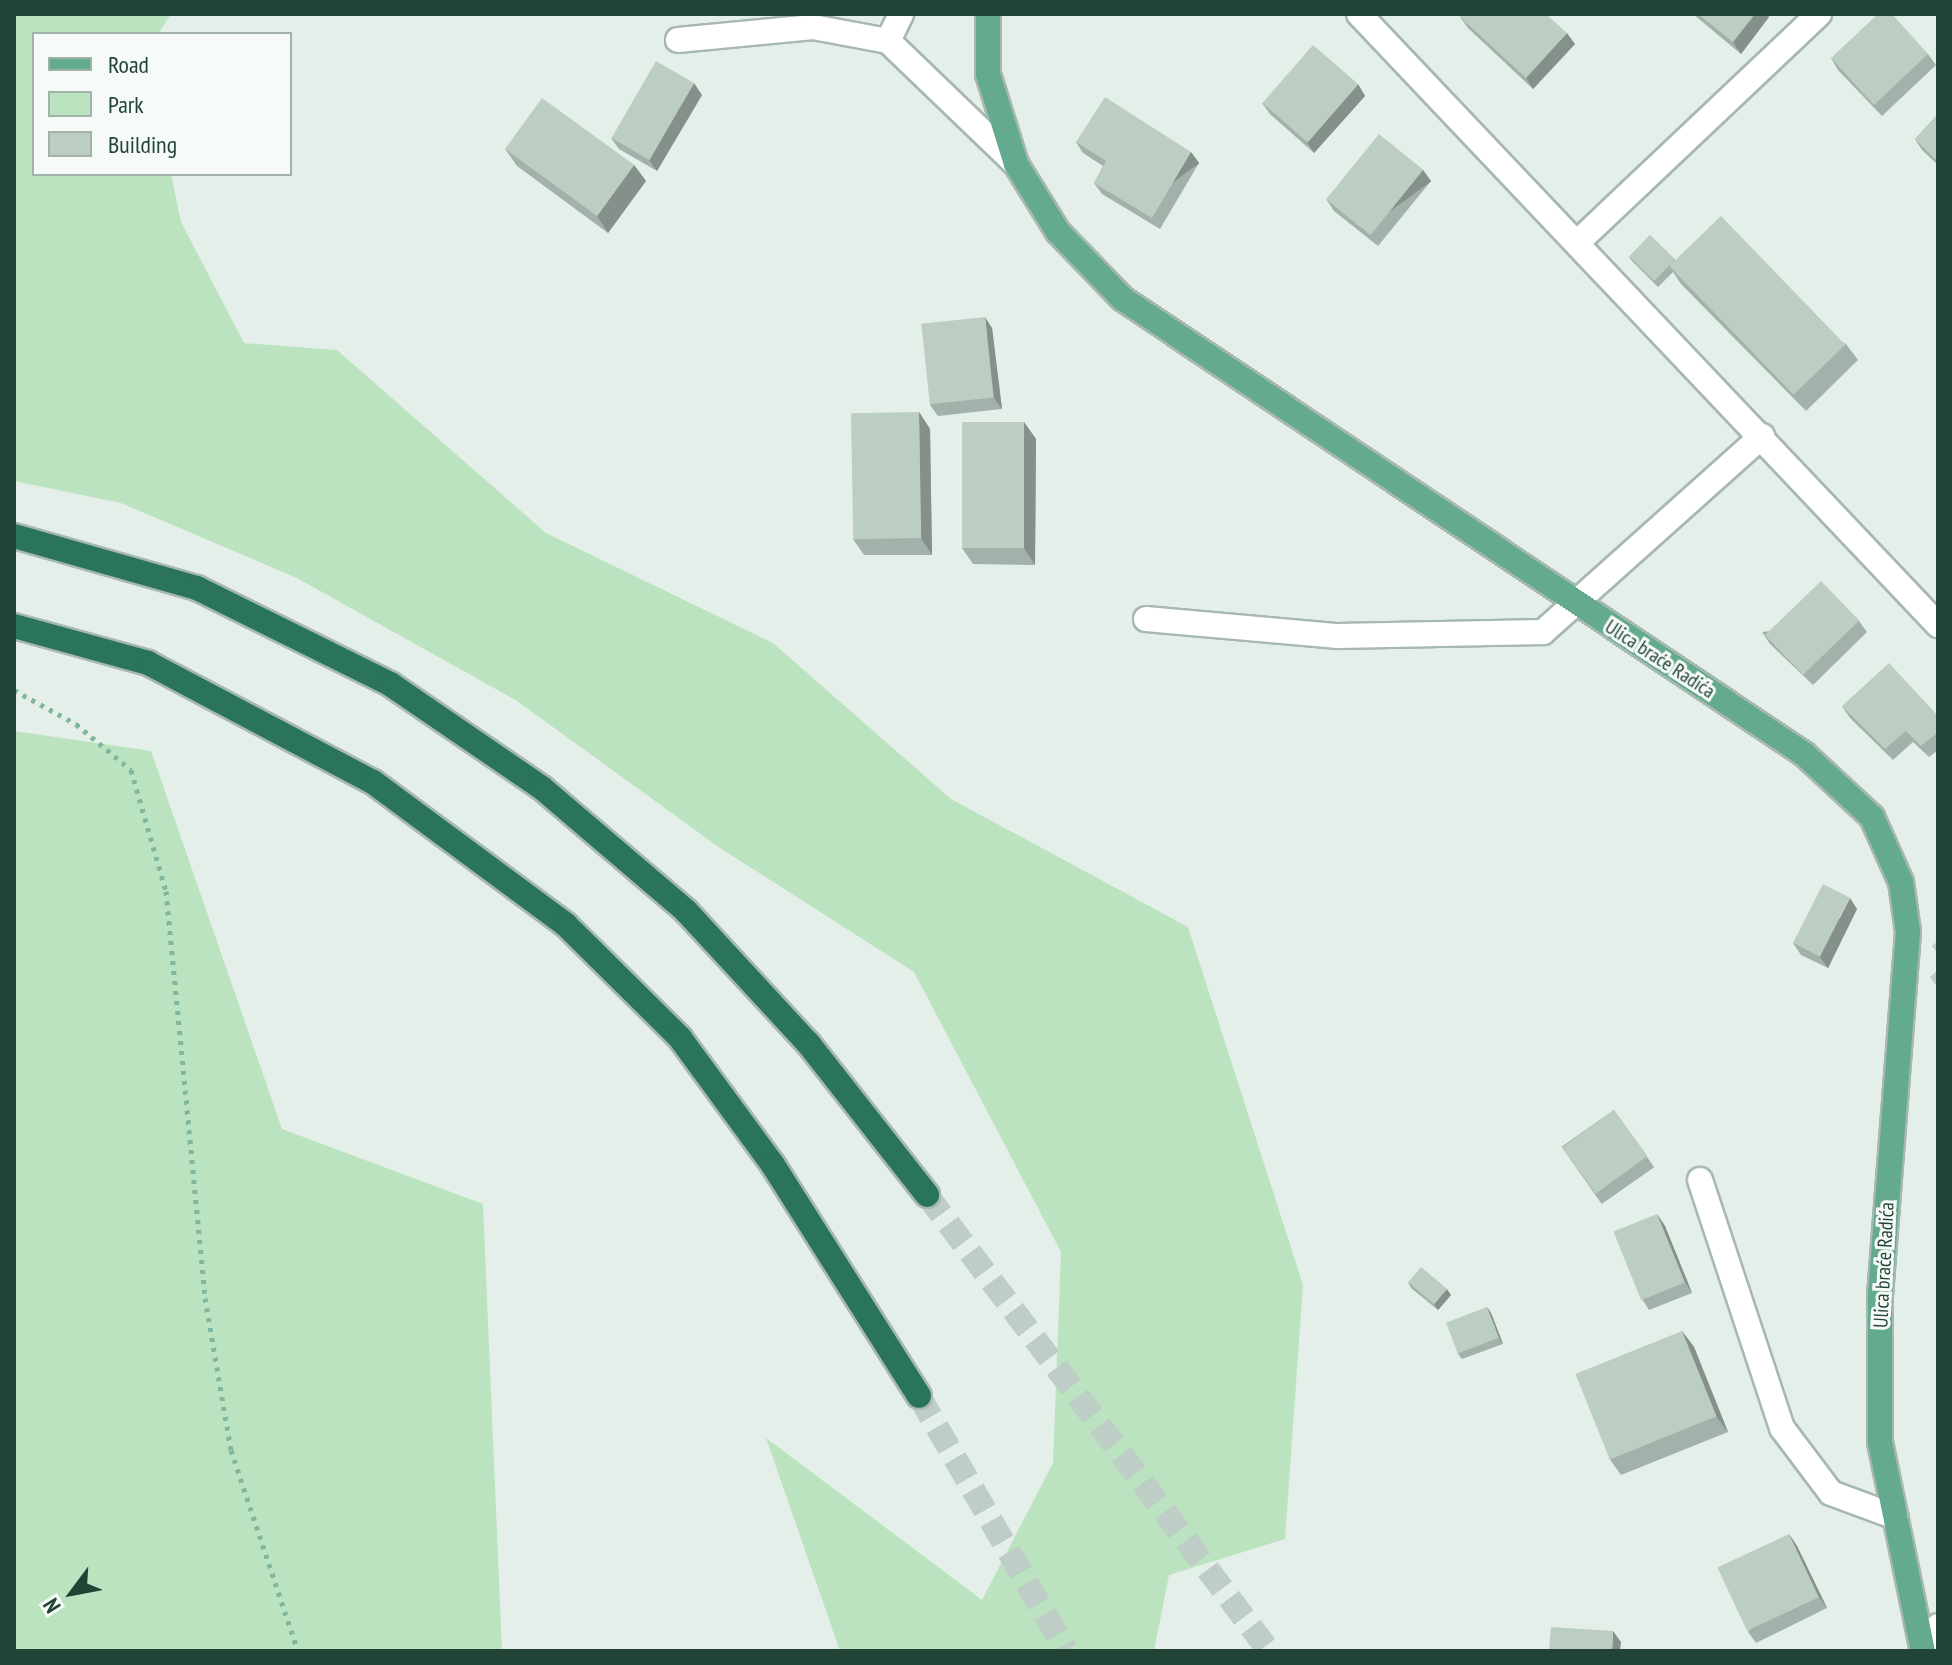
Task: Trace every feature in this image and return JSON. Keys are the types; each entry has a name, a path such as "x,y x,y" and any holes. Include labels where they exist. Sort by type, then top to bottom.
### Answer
{"highway":[{"path":"14,536 197,588 390,684 542,788 686,911 808,1043 927,1195"},
{"path":"14,626 148,663 373,782 566,925 680,1038 773,1165 919,1396"}],"main road":[{"name":"Ulica braće Radića","path":"988,14 988,74 1016,164 1058,232 1123,299 1804,754 1872,817 1901,882 1908,932 1880,1292 1880,1442 1923,1651"}],"street":[{"path":"888,41 901,14"},
{"path":"1359,14 1580,240 1938,625"},
{"path":"1580,240 1819,14"},
{"path":"678,40 813,27 888,41 1016,164"},
{"path":"1146,619 1338,636 1478,637 1543,632 1762,436"},
{"path":"1700,1180 1782,1428 1831,1493 1896,1517"},
{"path":"1923,1651 1938,1626"}],"path":[{"path":"14,690 76,724 131,770 166,891 205,1298 231,1450 298,1651"}],"green space":[{"path":"14,14 171,14 159,32 32,32 32,176 171,176 181,222 244,343 337,350 546,533 773,643 951,799 1188,927 1303,1285 1285,1539 1169,1575 1154,1651 840,1651 766,1438 982,1600 1053,1463 1061,1252 914,972 720,848 517,701 297,578 121,503 14,481"},
{"path":"14,731 151,751 282,1129 483,1204 502,1651 14,1651"}],"building":[{"path":"1463,14 1546,14 1567,33 1526,78 1460,17"},
{"path":"1698,14 1755,14 1733,42"},
{"path":"1878,14 1892,14 1928,54 1874,105 1831,58"},
{"path":"1313,45 1358,84 1308,142 1262,103"},
{"path":"656,61 694,83 650,160 612,138"},
{"path":"1105,97 1191,152 1152,218 1094,183 1106,161 1076,142"},
{"path":"542,98 634,165 597,216 505,149"},
{"path":"1938,114 1938,162 1915,139"},
{"path":"1379,134 1423,170 1370,235 1326,199"},
{"path":"1721,216 1845,345 1794,395 1669,266"},
{"path":"1650,235 1675,259 1654,281 1629,257"},
{"path":"985,317 993,398 930,404 921,324"},
{"path":"919,412 921,538 853,539 851,413"},
{"path":"962,422 1024,422 1024,548 962,548"},
{"path":"1821,581 1859,621 1803,675 1765,635"},
{"path":"1889,663 1938,716 1938,732 1921,746 1906,731 1885,749 1842,706"},
{"path":"1823,884 1850,898 1820,956 1793,943"},
{"path":"1938,970 1938,988 1930,977"},
{"path":"1614,1110 1648,1156 1596,1194 1562,1148"},
{"path":"1657,1214 1685,1283 1641,1300 1613,1232"},
{"path":"1421,1267 1447,1289 1434,1304 1408,1282"},
{"path":"1487,1307 1499,1338 1458,1354 1446,1323"},
{"path":"1682,1331 1716,1416 1610,1459 1575,1374"},
{"path":"1789,1534 1819,1597 1747,1631 1717,1567"},
{"path":"1551,1627 1613,1631 1612,1651 1549,1651"}],"tunnel":[{"path":"927,1195 1269,1651"},
{"path":"919,1396 1066,1651"}]}
